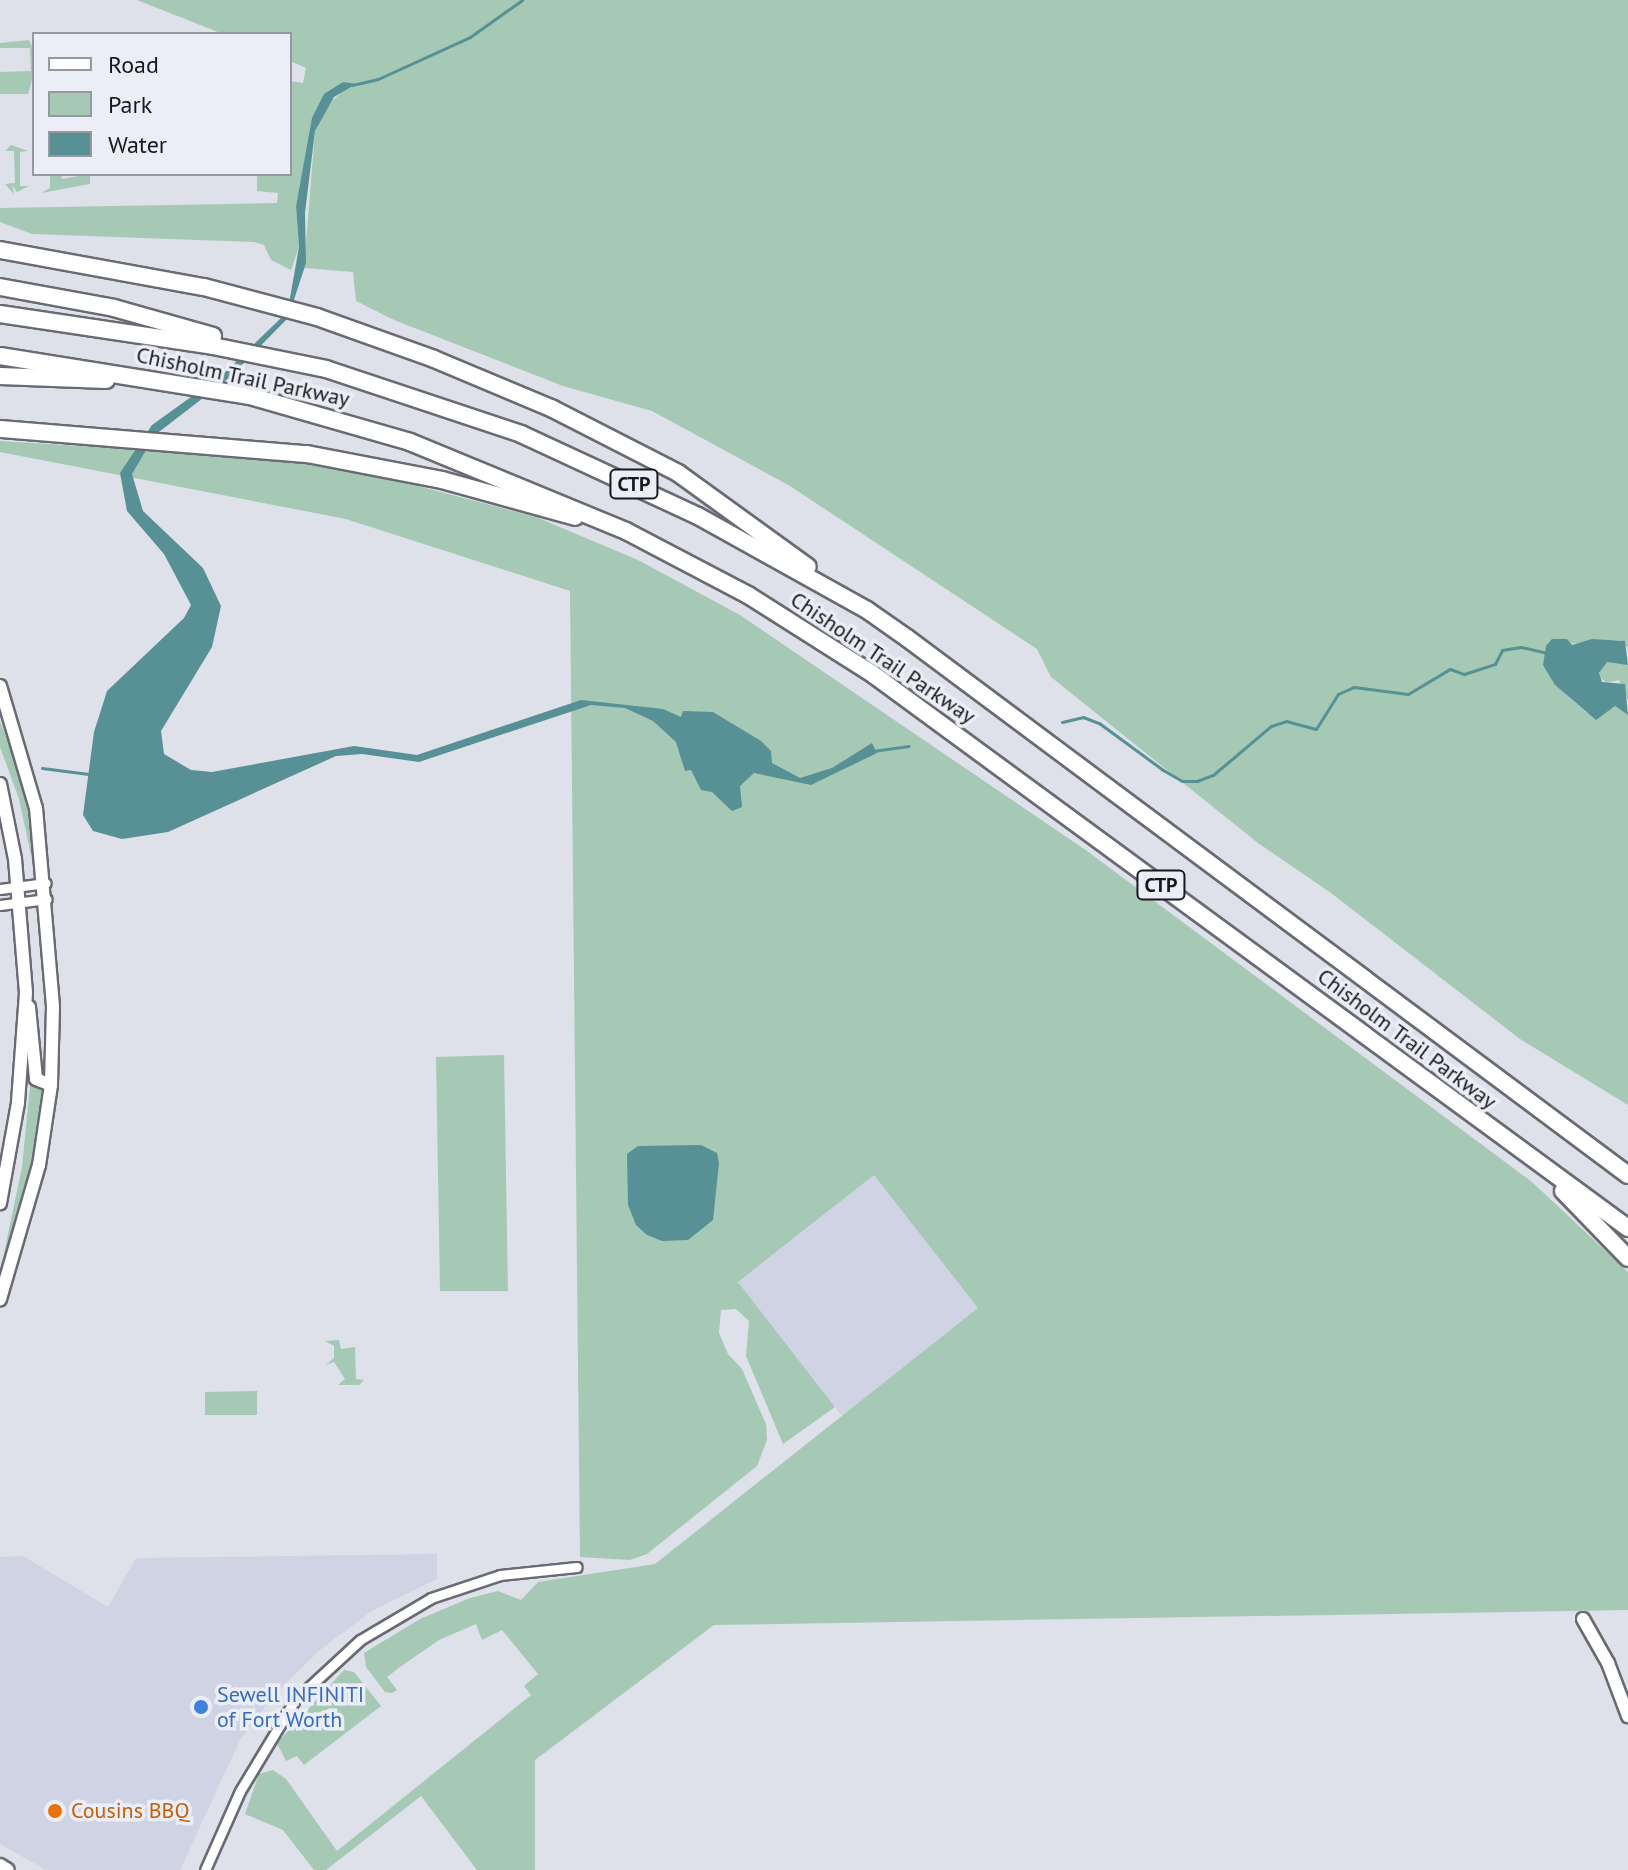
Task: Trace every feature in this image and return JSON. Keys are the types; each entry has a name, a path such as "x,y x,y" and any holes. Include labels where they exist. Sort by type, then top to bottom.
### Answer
{"highway":[{"path":"0,250 126,269 317,317 492,382 678,473 867,610"},
{"path":"0,287 57,297 326,369"},
{"name":"Chisholm Trail Parkway","path":"0,314 326,369 521,434 615,474 867,610 1628,1173"},
{"name":"Chisholm Trail Parkway","path":"0,356 181,383 353,424 470,464 626,531 773,609 874,675 1628,1228"},
{"path":"0,376 181,383"},
{"path":"0,429 307,454 442,480 626,531"},
{"path":"1531,1159 1628,1258"}],"street":[{"path":"0,686 33,791 46,883 53,1007 51,1085 33,1193 0,1299"},
{"path":"0,784 18,886 26,993 18,1103 0,1203"},
{"path":"0,889 46,883"},
{"path":"0,905 47,899"},
{"path":"26,993 35,1033 36,1079 51,1085"},
{"path":"205,1870 240,1791 287,1713 360,1640 431,1598 500,1575 577,1567"},
{"path":"1583,1619 1608,1663 1628,1716"},
{"path":"0,1865 8,1870"}],"shaded area":[{"path":"875,1174 979,1308 842,1416 738,1282"},
{"path":"437,1554 437,1579 372,1611 321,1649 274,1695 240,1740 180,1870 46,1870 0,1844 0,1557 23,1556 108,1607 136,1558"}],"green space":[{"path":"137,0 1628,0 1628,648 1620,640 1568,644 1555,685 1586,712 1603,714 1615,706 1628,715 1628,1105 1520,1039 1331,893 1258,843 1051,677 1037,649 790,486 652,411 563,386 394,320 356,301 353,272 304,268 315,131 327,105 311,128 296,206 299,247 291,270 271,260 264,245 254,242 32,234 0,222 0,208 277,203 278,193 257,191 257,176 292,176 292,81 303,83 306,68 292,62 292,32 218,32","holes":["343,82 348,87 327,105"]},
{"path":"29,40 32,46 32,80 28,94 0,94 0,72 31,71 30,48 0,48 0,43"},
{"path":"11,145 28,151 20,152 20,186 29,186 17,192 12,185 14,194 5,184 15,183 14,151 5,151"},
{"path":"50,176 61,176 62,179 90,176 90,184 41,193 50,188"},
{"path":"0,441 257,457 353,469 536,517 638,560 740,615 1087,851 1532,1182 1628,1272 1628,1610 714,1625 535,1760 535,1870 477,1870 421,1796 326,1870 314,1870 283,1830 245,1814 259,1774 273,1770 286,1779 337,1851 531,1695 524,1686 538,1674 502,1630 482,1640 476,1624 439,1640 387,1677 397,1690 392,1693 385,1692 366,1667 364,1653 420,1619 470,1598 498,1591 521,1600 538,1582 655,1564 978,1308 874,1175 738,1282 835,1407 783,1444 746,1356 749,1321 736,1309 721,1310 719,1333 728,1354 742,1369 766,1424 767,1440 757,1466 647,1554 630,1560 580,1557 570,591 346,519 0,452"},
{"path":"1614,660 1628,665 1628,700 1619,680 1606,683 1599,676 1601,664"},
{"path":"0,721 22,778 38,862 35,874 19,799 0,747"},
{"path":"504,1055 508,1291 440,1291 436,1057"},
{"path":"31,1077 42,1090 31,1164 2,1263 22,1167"},
{"path":"339,1340 341,1349 355,1347 356,1379 364,1380 359,1385 338,1385 345,1379 334,1362 326,1365 334,1358 334,1346 325,1341"},
{"path":"257,1391 257,1415 205,1415 205,1392"},
{"path":"344,1670 354,1672 381,1706 304,1765 297,1756 286,1761 277,1743"}],"water":[{"path":"343,82 356,84 334,97 315,131 305,213 306,263 288,318 229,378 155,435 132,474 143,511 203,568 221,606 212,647 161,731 164,754 191,770 212,772 354,746 417,755 581,700 663,709 681,717 683,711 713,712 761,741 771,751 772,763 800,778 832,768 872,743 877,753 811,785 754,773 740,786 742,807 732,811 712,792 701,790 691,770 685,771 676,742 653,721 625,708 591,705 419,762 362,754 336,756 168,832 122,839 93,831 83,815 94,732 107,691 184,618 191,605 164,554 127,511 120,473 152,425 223,374 280,319 290,298 299,247 296,206 312,118 324,94"},
{"path":"1552,639 1567,639 1572,645 1592,639 1625,641 1628,665 1607,662 1599,673 1602,682 1625,684 1628,715 1615,706 1596,720 1555,685 1543,665 1546,646"},
{"path":"701,1145 717,1153 719,1163 713,1220 688,1240 662,1241 647,1235 636,1225 628,1205 627,1154 638,1146"}],"waterway":[{"path":"352,85 378,79 470,37 522,0"},
{"path":"1062,722 1083,717 1099,723 1163,770 1182,781 1197,781 1213,775 1271,726 1286,721 1316,729 1338,694 1354,687 1408,694 1450,669 1464,674 1495,664 1502,650 1521,647 1547,653"},
{"path":"873,751 909,746"},
{"path":"42,768 89,774"}],"place":[{"name":"Sewell INFINITI of Fort Worth","path":"201,1707"},
{"name":"Cousins BBQ","path":"55,1811"}]}
